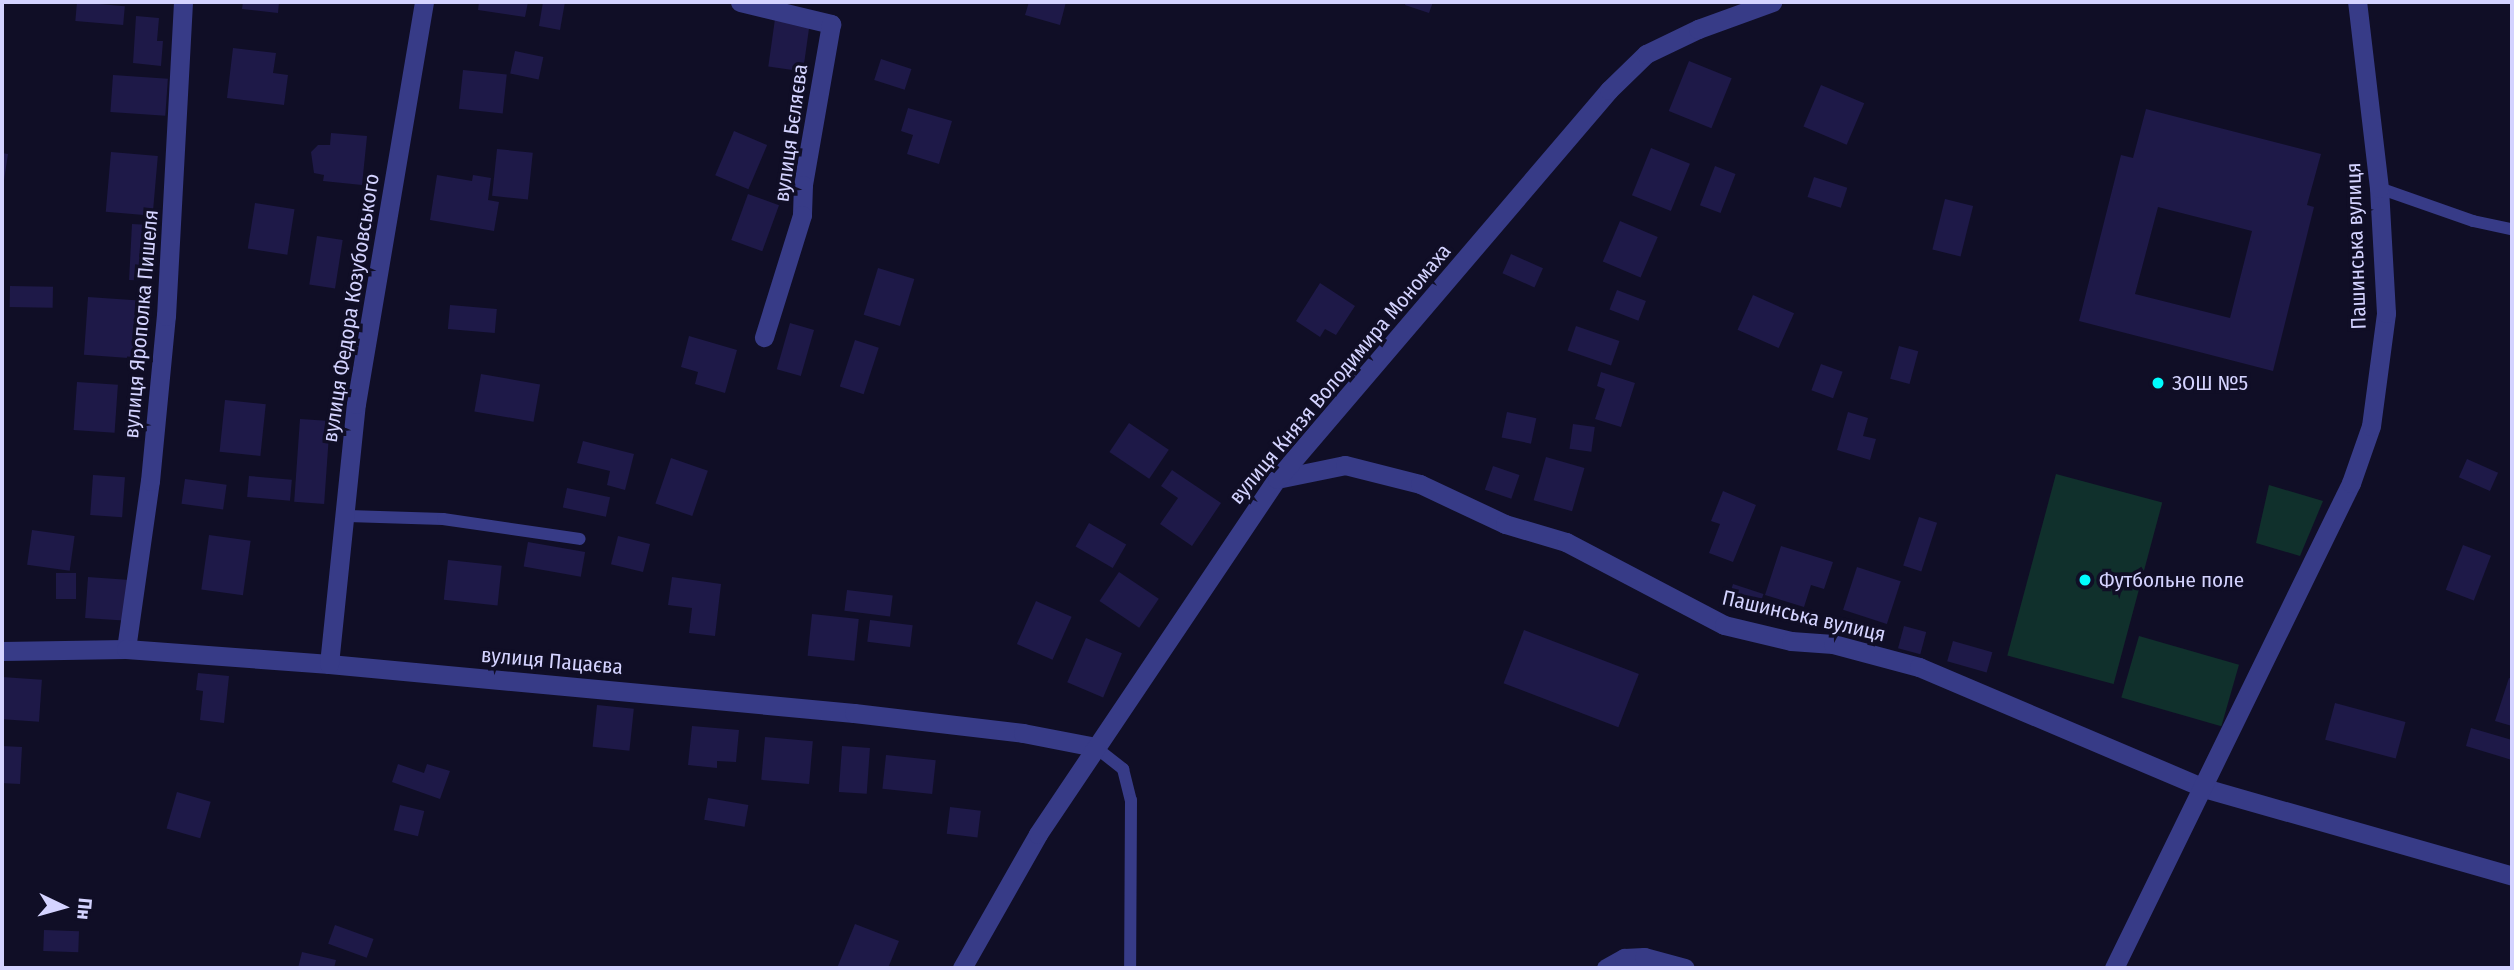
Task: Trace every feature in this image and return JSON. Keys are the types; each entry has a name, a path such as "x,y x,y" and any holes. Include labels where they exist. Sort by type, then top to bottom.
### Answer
{"street":[{"name":"вулиця Ярополка Пишеля","path":"126,649 150,481 166,316 183,2"},
{"name":"вулиця Федора Козубовського","path":"329,664 348,516 356,404 424,2"},
{"name":"вулиця Бєляєва","path":"740,2 831,24 803,185 802,215 764,337"},
{"name":"вулиця Князя Володимира Мономаха","path":"962,968 1038,834 1277,479 1618,81 1646,54 1698,29 1772,2"},
{"name":"Пашинська вулиця","path":"2115,968 2351,483 2371,426 2386,313 2379,188 2357,2"},
{"name":"Пашинська вулиця","path":"1277,479 1345,465 1420,484 1504,524 1566,542 1724,625 1791,641 1833,644 1919,667 2204,788"},
{"name":"вулиця Пацаєва","path":"2,651 126,649 329,664 853,713 1023,733 1096,747"},
{"path":"2204,788 2512,876"},
{"path":"1606,968 1624,958 1644,957 1685,968"}],"lane":[{"path":"2379,188 2473,221 2512,229"},
{"path":"348,516 443,519 580,539"},
{"path":"1096,747 1123,769 1131,800 1130,968"}],"green space":[{"name":"Футбольне поле","path":"2056,474 2162,502 2114,684 2007,656"},
{"path":"2269,485 2323,501 2300,556 2256,543"},
{"path":"2139,636 2239,665 2221,726 2121,698"}],"building":[{"path":"77,2 125,6 123,25 75,21"},
{"path":"243,2 279,2 278,13 242,9"},
{"path":"479,2 528,2 525,17 478,10"},
{"path":"543,2 565,2 560,30 539,26"},
{"path":"1029,2 1066,2 1060,25 1025,15"},
{"path":"1406,2 1433,2 1429,13 1405,5"},
{"path":"136,16 159,18 157,41 163,41 161,66 133,63"},
{"path":"775,19 810,24 803,71 768,67"},
{"path":"233,48 276,53 273,73 288,75 284,105 227,98"},
{"path":"515,51 543,57 539,80 510,73"},
{"path":"881,59 911,69 905,90 874,80"},
{"path":"1689,61 1732,78 1711,128 1669,111"},
{"path":"463,70 507,75 503,113 459,109"},
{"path":"113,75 168,79 165,116 110,112"},
{"path":"1821,85 1864,103 1847,145 1803,126"},
{"path":"908,108 952,121 939,164 907,154 913,135 901,131"},
{"path":"2146,109 2321,154 2307,205 2314,207 2273,371 2079,321 2121,155 2133,158","holes":["2158,207 2252,231 2230,318 2135,294"]},
{"path":"734,131 767,145 748,189 715,175"},
{"path":"331,133 367,136 362,185 323,181 324,175 314,173 311,152 318,145 330,145"},
{"path":"1651,148 1690,164 1671,211 1632,195"},
{"path":"497,149 533,153 528,200 492,196"},
{"path":"111,152 158,156 153,216 106,212"},
{"path":"2,153 8,154 3,187 2,187"},
{"path":"1715,166 1736,174 1720,213 1700,205"},
{"path":"437,175 472,181 473,175 491,178 488,200 499,202 494,231 430,220"},
{"path":"1814,177 1847,188 1841,208 1808,197"},
{"path":"748,194 779,205 762,251 731,240"},
{"path":"1945,199 1973,206 1961,256 1932,249"},
{"path":"255,203 295,209 287,255 248,248"},
{"path":"1620,221 1658,237 1641,278 1603,262"},
{"path":"132,224 154,225 151,281 129,280"},
{"path":"317,236 343,240 335,288 309,284"},
{"path":"1511,254 1543,268 1534,287 1502,273"},
{"path":"878,268 914,279 900,326 864,315"},
{"path":"1320,283 1355,306 1336,335 1325,329 1320,337 1296,321"},
{"path":"10,286 53,287 53,308 10,307"},
{"path":"1617,290 1646,301 1638,321 1609,310"},
{"path":"1753,295 1794,313 1779,348 1738,330"},
{"path":"88,297 150,301 146,359 84,355"},
{"path":"450,305 497,309 495,333 448,329"},
{"path":"790,323 814,330 801,376 777,369"},
{"path":"1576,326 1619,341 1611,366 1568,351"},
{"path":"689,336 737,350 725,393 695,384 698,372 681,367"},
{"path":"855,340 879,348 864,394 840,387"},
{"path":"1899,346 1918,351 1910,384 1890,379"},
{"path":"1821,364 1843,372 1833,398 1811,390"},
{"path":"1601,372 1635,383 1621,427 1595,419 1605,389 1597,386"},
{"path":"481,374 540,384 533,422 474,411"},
{"path":"77,382 118,385 115,433 74,430"},
{"path":"225,400 266,404 260,456 220,452"},
{"path":"1507,412 1536,418 1531,444 1502,437"},
{"path":"1848,412 1868,418 1863,436 1876,439 1870,460 1837,450"},
{"path":"300,419 330,421 324,504 294,502"},
{"path":"1129,423 1169,450 1149,479 1109,452"},
{"path":"1573,424 1595,427 1591,452 1570,449"},
{"path":"583,441 634,454 625,490 607,485 610,471 577,463"},
{"path":"1546,457 1584,468 1572,511 1534,500"},
{"path":"671,458 708,471 692,516 655,503"},
{"path":"2467,459 2498,473 2490,491 2459,477"},
{"path":"1493,466 1519,475 1511,499 1485,490"},
{"path":"1172,470 1221,503 1192,546 1160,524 1178,498 1161,486"},
{"path":"93,475 125,477 122,517 90,515"},
{"path":"249,476 292,480 290,501 247,497"},
{"path":"185,479 227,485 223,510 182,504"},
{"path":"567,488 610,497 606,517 563,508"},
{"path":"1723,491 1756,505 1733,562 1709,553 1720,524 1711,521"},
{"path":"1919,517 1937,523 1921,571 1903,566"},
{"path":"1089,523 1126,544 1113,568 1076,546"},
{"path":"32,530 75,536 70,571 27,565"},
{"path":"209,535 251,541 243,595 201,589"},
{"path":"618,536 650,544 643,572 611,564"},
{"path":"528,542 585,552 581,577 524,567"},
{"path":"2463,545 2491,556 2474,601 2446,590"},
{"path":"1781,546 1833,562 1824,589 1811,585 1804,607 1765,595"},
{"path":"448,560 502,566 498,605 444,600"},
{"path":"1857,567 1901,581 1887,624 1843,610"},
{"path":"1119,572 1159,599 1139,628 1099,601"},
{"path":"56,573 76,573 76,599 56,599"},
{"path":"88,577 130,580 127,621 85,618"},
{"path":"672,577 721,584 715,636 689,633 692,608 668,605"},
{"path":"1733,584 1763,594 1757,613 1727,603"},
{"path":"847,590 893,596 890,616 844,611"},
{"path":"1036,601 1072,617 1053,660 1017,644"},
{"path":"812,614 859,619 854,661 808,656"},
{"path":"870,620 913,625 910,647 867,642"},
{"path":"1904,626 1926,632 1920,654 1898,648"},
{"path":"1524,630 1639,674 1618,727 1504,683"},
{"path":"1086,638 1122,653 1103,697 1067,682"},
{"path":"1953,641 1992,652 1987,672 1947,661"},
{"path":"198,673 229,676 224,723 200,720 203,691 196,690"},
{"path":"2,677 42,680 39,722 2,719"},
{"path":"2509,678 2512,679 2512,726 2495,721"},
{"path":"2335,703 2406,722 2396,759 2325,740"},
{"path":"597,705 634,709 629,751 593,747"},
{"path":"692,726 739,730 736,762 717,761 717,768 688,765"},
{"path":"2471,728 2512,740 2512,760 2466,746"},
{"path":"765,737 813,741 809,784 761,780"},
{"path":"2,746 22,747 20,784 2,783"},
{"path":"842,746 870,748 867,794 839,792"},
{"path":"886,755 936,760 932,794 882,789"},
{"path":"398,764 424,773 427,764 450,771 440,799 392,782"},
{"path":"177,792 211,802 200,838 167,829"},
{"path":"708,798 748,805 745,827 704,820"},
{"path":"400,805 424,811 418,836 394,830"},
{"path":"950,807 981,811 977,838 947,834"},
{"path":"855,924 899,941 888,968 837,968"},
{"path":"335,925 374,939 367,958 328,944"},
{"path":"44,930 79,931 78,952 43,951"},
{"path":"302,952 336,960 334,968 298,968"}],"place":[{"name":"ЗОШ №5","path":"2158,383"},
{"name":"Футбольне поле","path":"2085,580"}]}
